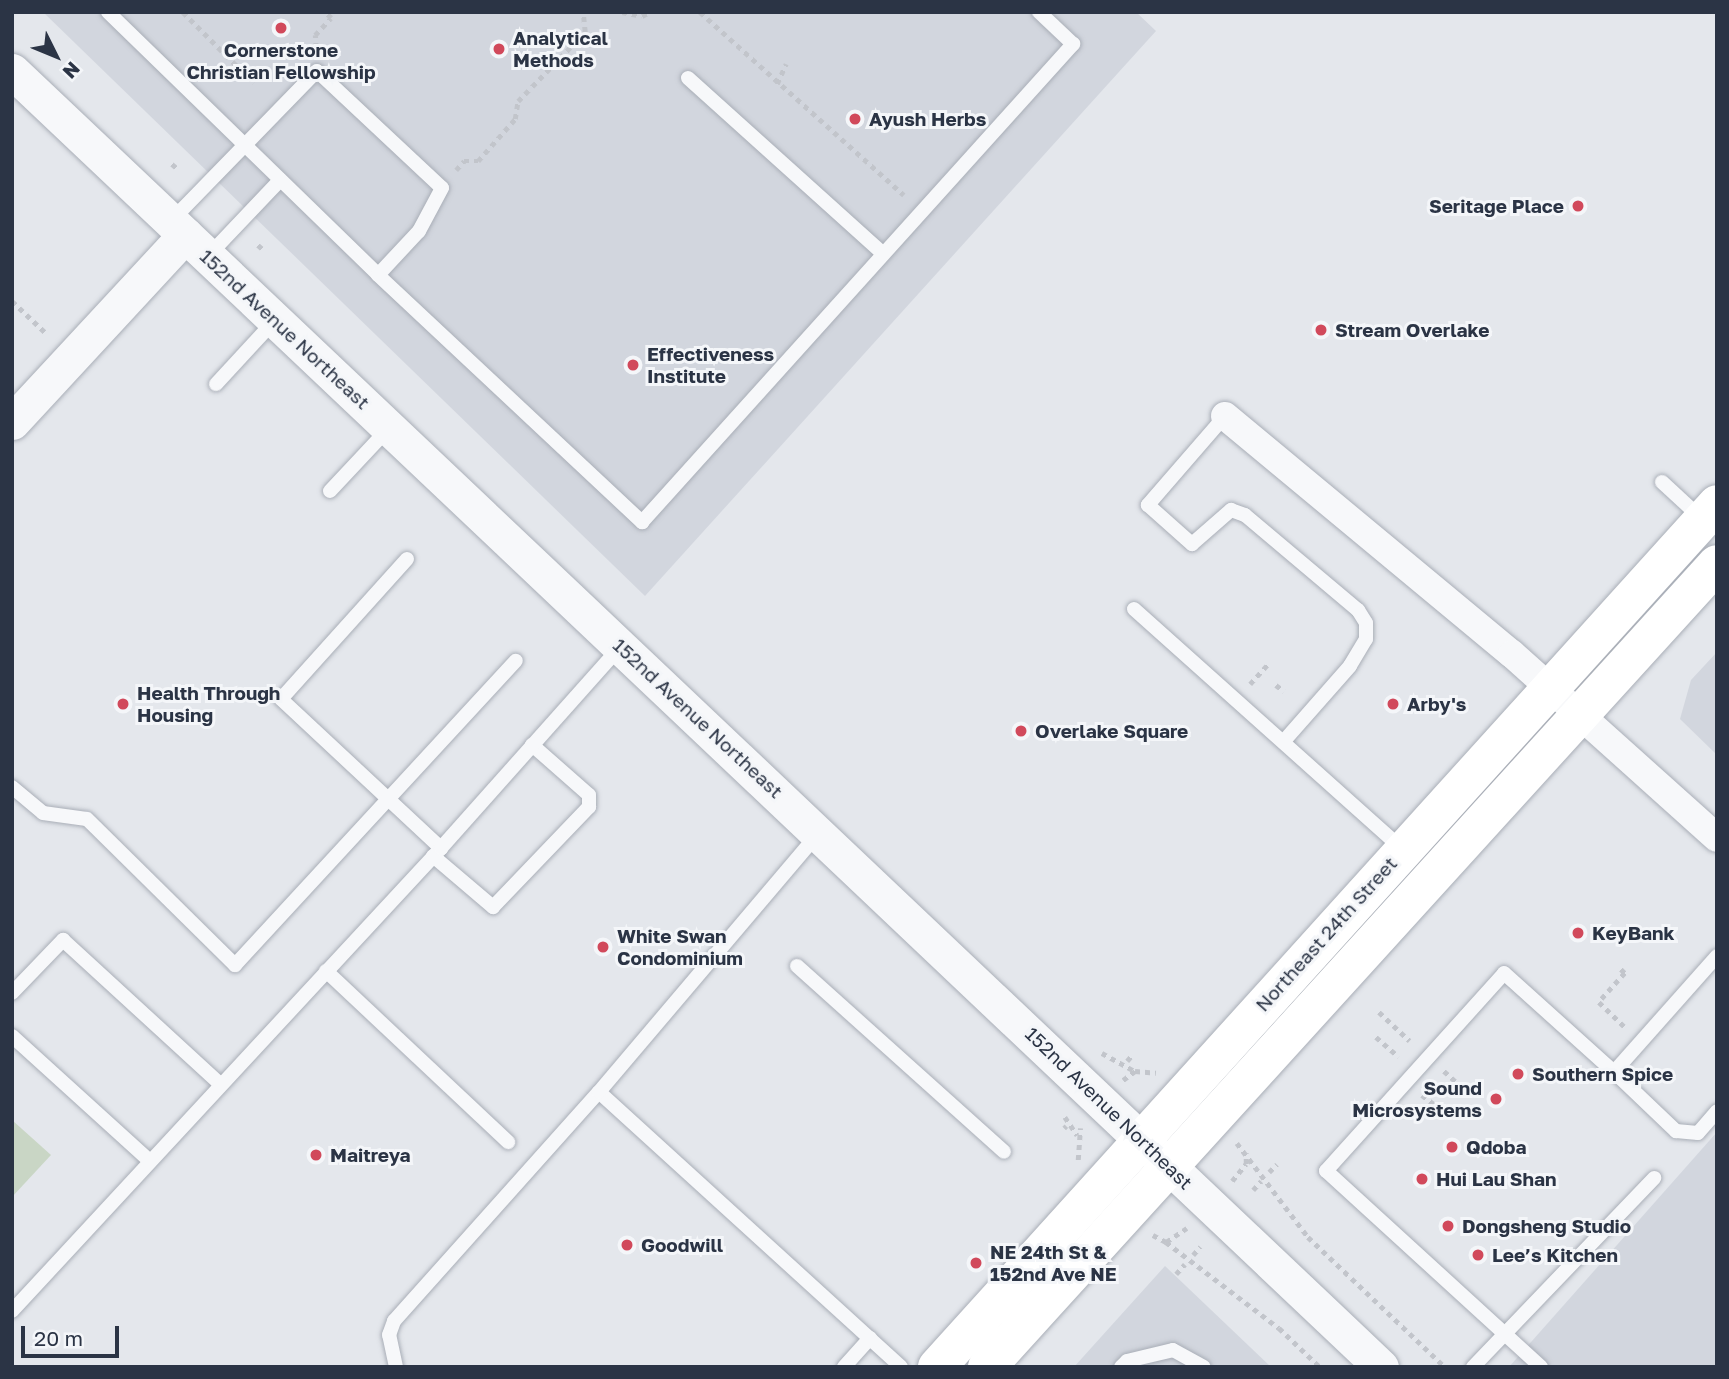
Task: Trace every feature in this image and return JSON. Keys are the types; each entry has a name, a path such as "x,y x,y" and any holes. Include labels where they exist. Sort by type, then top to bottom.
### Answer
{"main road":[{"name":"Northeast 24th Street","path":"987,1367 1171,1167 1564,703 1710,512"},
{"name":"Northeast 24th Street","path":"937,1367 1402,849 1717,564"}],"street":[{"name":"152nd Avenue Northeast","path":"12,71 820,832 1381,1367"},
{"path":"12,422 188,237"},
{"path":"1225,416 1564,703 1717,838"}],"lane":[{"path":"108,12 378,275 642,522 881,252 1073,44 1039,12"},
{"path":"188,237 244,145 317,71 440,186 419,231 378,275"},
{"path":"688,78 881,252"},
{"path":"188,237 280,180"},
{"path":"216,384 275,320"},
{"path":"1225,416 1148,505 1192,544 1231,510 1245,516 1358,610 1366,623 1366,639 1350,666 1283,742"},
{"path":"330,491 389,428"},
{"path":"1662,482 1710,512"},
{"path":"407,559 281,699 390,800 488,906 499,905 591,802 532,745"},
{"path":"1134,609 1402,849"},
{"path":"12,1311 437,852 621,646"},
{"path":"12,787 43,813 87,819 235,965 516,661"},
{"path":"396,1367 389,1335 394,1321 599,1092 820,832"},
{"path":"12,993 63,940 221,1085"},
{"path":"1614,1072 1717,957"},
{"path":"797,966 1004,1152"},
{"path":"326,971 508,1142"},
{"path":"1541,1367 1326,1171 1504,973 1676,1131 1698,1133 1717,1111"},
{"path":"12,1036 150,1161"},
{"path":"599,1092 901,1367"},
{"path":"1473,1367 1507,1335 1654,1178"},
{"path":"844,1367 870,1338"},
{"path":"1121,1367 1126,1361 1173,1350 1205,1367"}],"path":[{"path":"183,12 254,83"},
{"path":"317,71 315,35 331,18 325,12"},
{"path":"440,186 464,161 478,161 515,119 518,101 585,32 583,12"},
{"path":"622,12 642,16 650,12"},
{"path":"700,12 920,210"},
{"path":"777,84 786,64"},
{"path":"172,164 178,169"},
{"path":"258,245 265,251"},
{"path":"12,301 47,334"},
{"path":"1249,685 1268,664"},
{"path":"1276,685 1284,691"},
{"path":"1620,970 1625,973 1599,1002 1624,1026"},
{"path":"1379,1012 1414,1044"},
{"path":"1376,1037 1400,1058"},
{"path":"1127,1060 1132,1055"},
{"path":"1441,1068 1464,1088"},
{"path":"1127,1075 1151,1070 1164,1077"},
{"path":"1419,1093 1438,1107"},
{"path":"1081,1126 1075,1156 1083,1168"},
{"path":"1235,1140 1308,1237 1445,1367"},
{"path":"1236,1175 1246,1164 1246,1153"},
{"path":"1269,1172 1277,1164"},
{"path":"1253,1190 1261,1181"},
{"path":"1150,1231 1279,1328 1320,1367"},
{"path":"1166,1242 1183,1232"},
{"path":"1193,1255 1200,1247"},
{"path":"1176,1274 1185,1264"}],"shaded area":[{"path":"43,12 1136,12 1156,31 645,596"},
{"path":"1717,652 1717,755 1680,719 1691,680"},
{"path":"1717,1132 1717,1367 1509,1367"},
{"path":"1165,1266 1271,1367 1074,1367"}],"green space":[{"path":"12,1120 51,1155 12,1197"}],"place":[{"name":"Cornerstone Christian Fellowship","path":"281,28"},
{"name":"Analytical Methods","path":"499,49"},
{"name":"Ayush Herbs","path":"855,119"},
{"name":"Seritage Place","path":"1578,206"},
{"name":"Stream Overlake","path":"1321,330"},
{"name":"Effectiveness Institute","path":"633,365"},
{"name":"Health Through Housing","path":"123,704"},
{"name":"Arby's","path":"1393,704"},
{"name":"Overlake Square","path":"1021,731"},
{"name":"KeyBank","path":"1578,933"},
{"name":"White Swan Condominium","path":"603,947"},
{"name":"Southern Spice","path":"1518,1074"},
{"name":"Sound Microsystems","path":"1496,1099"},
{"name":"Qdoba","path":"1452,1147"},
{"name":"Maitreya","path":"316,1155"},
{"name":"Hui Lau Shan","path":"1422,1179"},
{"name":"Dongsheng Studio","path":"1448,1226"},
{"name":"Goodwill","path":"627,1245"},
{"name":"Lee’s Kitchen","path":"1478,1255"},
{"name":"NE 24th St & 152nd Ave NE","path":"976,1263"}]}
